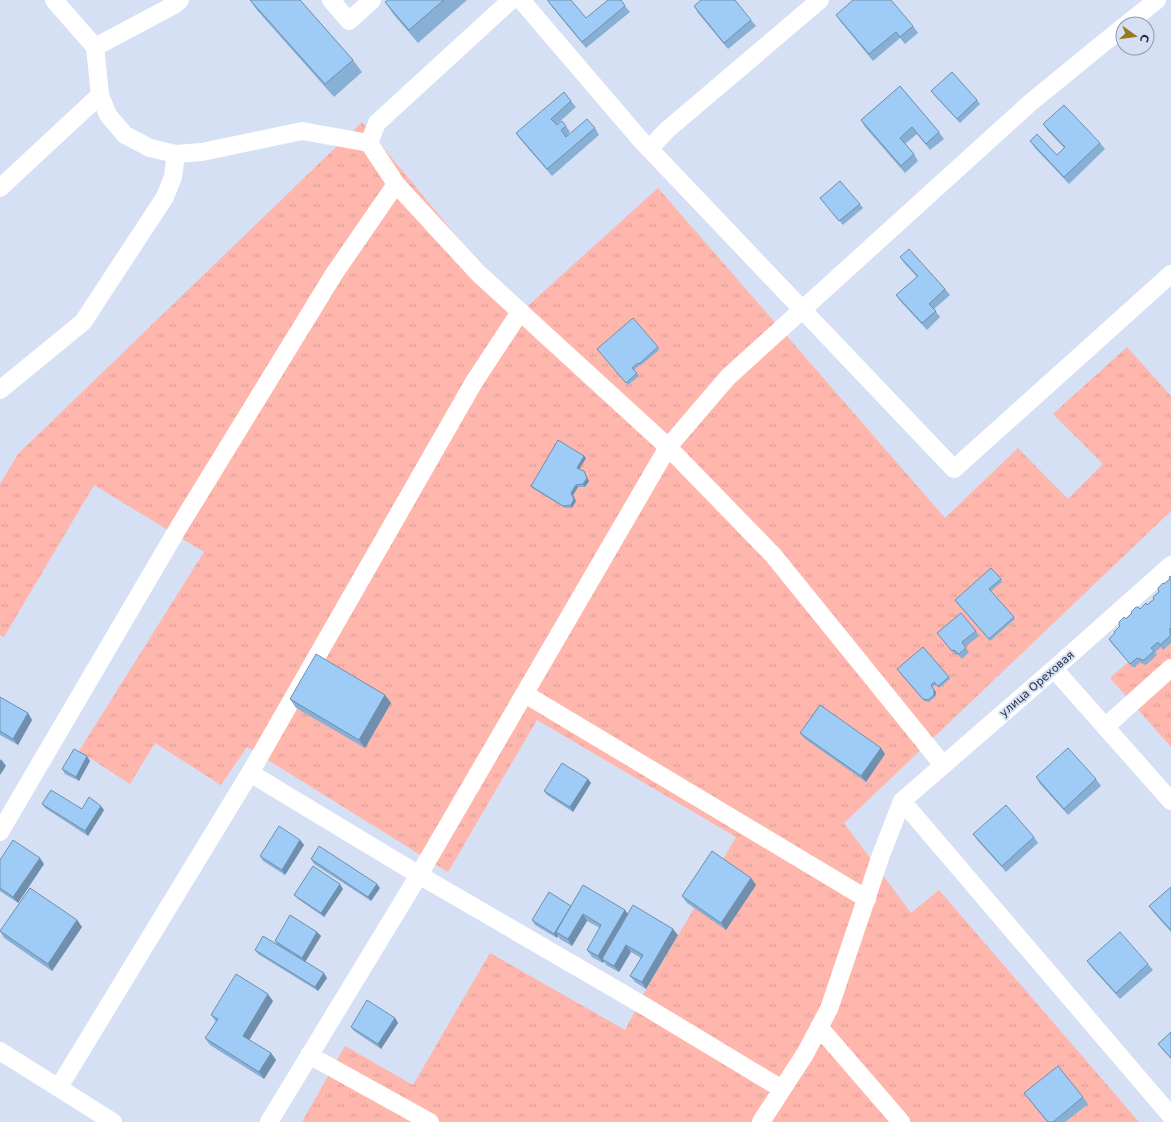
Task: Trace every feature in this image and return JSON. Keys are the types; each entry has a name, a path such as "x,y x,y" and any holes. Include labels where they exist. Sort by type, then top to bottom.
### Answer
{"street":[{"path":"54,0 96,47 100,95 108,115 125,135 150,148 176,154 202,152 302,131 369,143 396,184 478,273 668,447 773,555 943,765"},
{"path":"96,47 174,5 180,0"},
{"path":"331,0 349,21 372,0"},
{"path":"369,143 377,123 511,0"},
{"path":"521,0 638,138 954,469 1171,274"},
{"path":"649,148 820,0"},
{"path":"1137,16 1157,0"},
{"path":"269,1122 419,875 668,447 728,377 1030,103 1115,34"},
{"path":"0,188 100,95"},
{"path":"0,390 83,322 165,197 173,177 176,154"},
{"path":"0,832 188,511 334,274 396,184"},
{"path":"59,1087 250,773 470,388 520,312"},
{"name":"улица Ореховая","path":"902,801 1171,565"},
{"path":"1105,727 1171,668"},
{"path":"1054,669 1171,801"},
{"path":"525,694 867,899"},
{"path":"250,773 419,875 646,1007 782,1089"},
{"path":"761,1122 805,1054 830,1009 881,855 902,801 1171,1116"},
{"path":"819,1027 901,1122"},
{"path":"0,1051 112,1122"},
{"path":"309,1055 430,1122"}],"green space":[{"path":"362,122 520,313 658,188 945,518 1018,448 1068,499 1103,464 1053,414 1127,347 1171,396 1171,511 844,823 911,913 939,890 1139,1122 302,1122 345,1046 413,1085 490,953 625,1030 646,990 736,837 537,720 448,872 247,747 221,785 155,743 130,784 79,751 204,552 94,485 4,637 0,635 0,484 18,454"},
{"path":"1171,624 1171,747 1110,678"}],"building":[{"path":"250,0 300,0 353,60 325,84"},
{"path":"388,0 444,0 409,30 385,2"},
{"path":"548,0 571,0 586,18 608,0 621,0 625,6 582,42"},
{"path":"701,0 735,0 751,20 724,43 694,6"},
{"path":"853,0 891,0 913,26 900,37 896,32 869,54 836,15"},
{"path":"952,72 977,100 957,119 931,91"},
{"path":"900,86 939,132 926,144 912,127 900,138 914,154 901,166 861,120"},
{"path":"564,92 571,101 551,119 557,125 562,121 566,126 561,130 566,137 587,119 595,128 547,169 516,133"},
{"path":"1064,105 1100,143 1064,177 1030,141 1037,134 1057,155 1065,147 1043,124"},
{"path":"840,181 860,204 839,221 820,198"},
{"path":"909,249 945,289 929,304 936,311 922,323 896,295 918,276 900,257"},
{"path":"633,318 658,347 639,364 638,363 632,368 637,373 626,383 597,349"},
{"path":"558,440 584,456 577,468 584,471 587,478 583,484 576,485 571,493 574,499 571,505 563,506 531,486"},
{"path":"991,568 1001,579 989,589 1014,617 989,639 955,600"},
{"path":"1171,576 1171,628 1169,629 1171,631 1169,632 1171,634 1160,645 1158,642 1151,648 1154,651 1144,660 1137,658 1130,664 1109,639 1120,626 1119,622 1124,617 1126,619 1136,607 1140,609 1146,603 1147,605 1154,599 1153,597 1159,592 1158,588 1170,579 1169,577"},
{"path":"961,613 976,631 962,642 966,648 959,654 954,650 952,651 937,633"},
{"path":"923,647 949,677 938,686 934,682 931,685 934,690 934,695 928,700 923,699 897,669"},
{"path":"316,654 385,695 359,740 290,699"},
{"path":"0,697 28,713 13,739 0,731"},
{"path":"820,705 881,748 861,776 800,733"},
{"path":"1068,748 1096,779 1064,809 1036,777"},
{"path":"74,749 87,756 76,777 62,769"},
{"path":"562,763 588,779 570,807 544,791"},
{"path":"51,790 82,809 89,797 101,806 85,831 42,804"},
{"path":"1006,805 1034,837 1002,866 973,834"},
{"path":"279,826 300,840 282,870 260,856"},
{"path":"13,840 40,858 13,897 0,888 0,860"},
{"path":"319,846 377,884 368,897 311,859"},
{"path":"712,851 751,878 721,923 682,896"},
{"path":"313,866 340,884 321,913 294,895"},
{"path":"583,885 625,910 598,956 587,950 601,925 583,914 568,939 556,932"},
{"path":"1171,887 1171,930 1149,906"},
{"path":"30,888 77,920 48,964 0,931"},
{"path":"549,892 571,906 554,934 532,920"},
{"path":"633,905 673,929 642,982 630,976 643,955 626,945 614,966 602,959"},
{"path":"290,915 317,932 302,958 275,941"},
{"path":"1120,932 1148,964 1116,993 1087,961"},
{"path":"263,936 324,973 315,987 255,950"},
{"path":"236,974 268,994 243,1036 271,1053 259,1072 205,1038 218,1019 211,1015"},
{"path":"367,1000 395,1018 378,1044 351,1027"},
{"path":"1171,1032 1171,1058 1158,1044"},
{"path":"1058,1066 1083,1097 1053,1122 1048,1122 1024,1093"}]}
